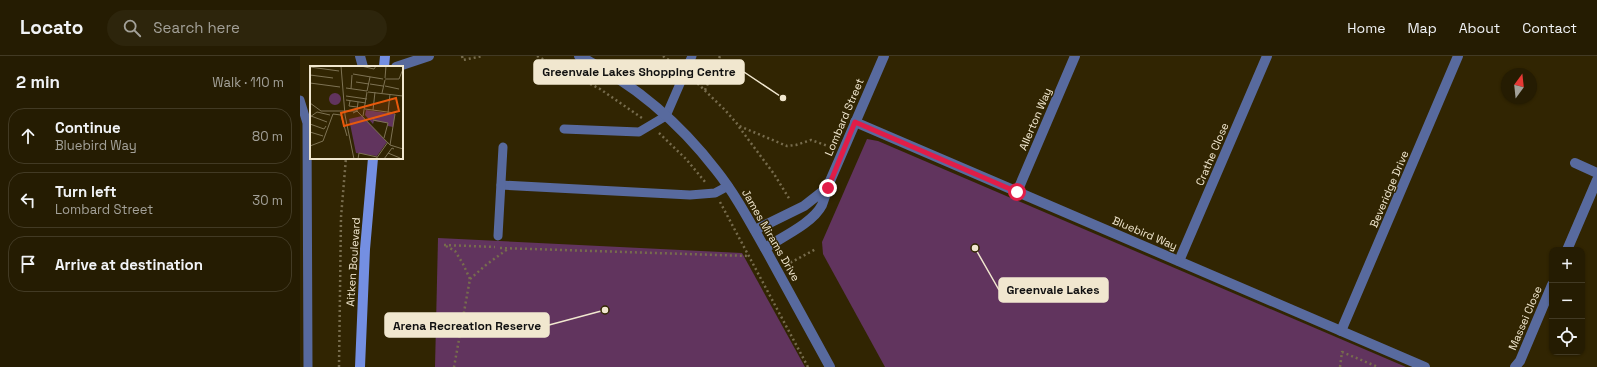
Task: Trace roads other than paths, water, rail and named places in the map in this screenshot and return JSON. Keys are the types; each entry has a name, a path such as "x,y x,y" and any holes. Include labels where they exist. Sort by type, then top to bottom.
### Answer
{"main road":[{"path":"384,66 385,56"},
{"name":"Aitken Boulevard","path":"360,367 365,249 373,159"}],"street":[{"path":"360,56 363,66"},
{"path":"399,66 429,56"},
{"name":"James Mirams Drive","path":"579,56 626,83 666,116 692,141 728,186 755,230 830,367"},
{"name":"Lombard Street","path":"765,248 814,216 822,206 855,122 884,56"},
{"name":"Allerton Way","path":"1017,192 1075,56"},
{"name":"Crathe Close","path":"1179,261 1267,56"},
{"name":"Beveridge Drive","path":"1341,331 1458,56"},
{"name":"Bluebird Way","path":"855,122 1425,367"},
{"path":"1575,163 1597,173"},
{"path":"1568,247 1597,180"},
{"path":"755,230 796,210 828,188"},
{"name":"Massei Close","path":"1518,365 1549,292"}],"lane":[{"path":"564,129 639,132 666,116 692,56"},
{"path":"300,100 307,123 308,367"},
{"path":"498,236 503,147"},
{"path":"501,185 690,195 715,193 728,186"}],"place":[{"name":"Greenvale Lakes Shopping Centre","path":"783,98"},
{"name":"Greenvale Lakes","path":"975,248"},
{"name":"Arena Recreation Reserve","path":"605,310"}]}
